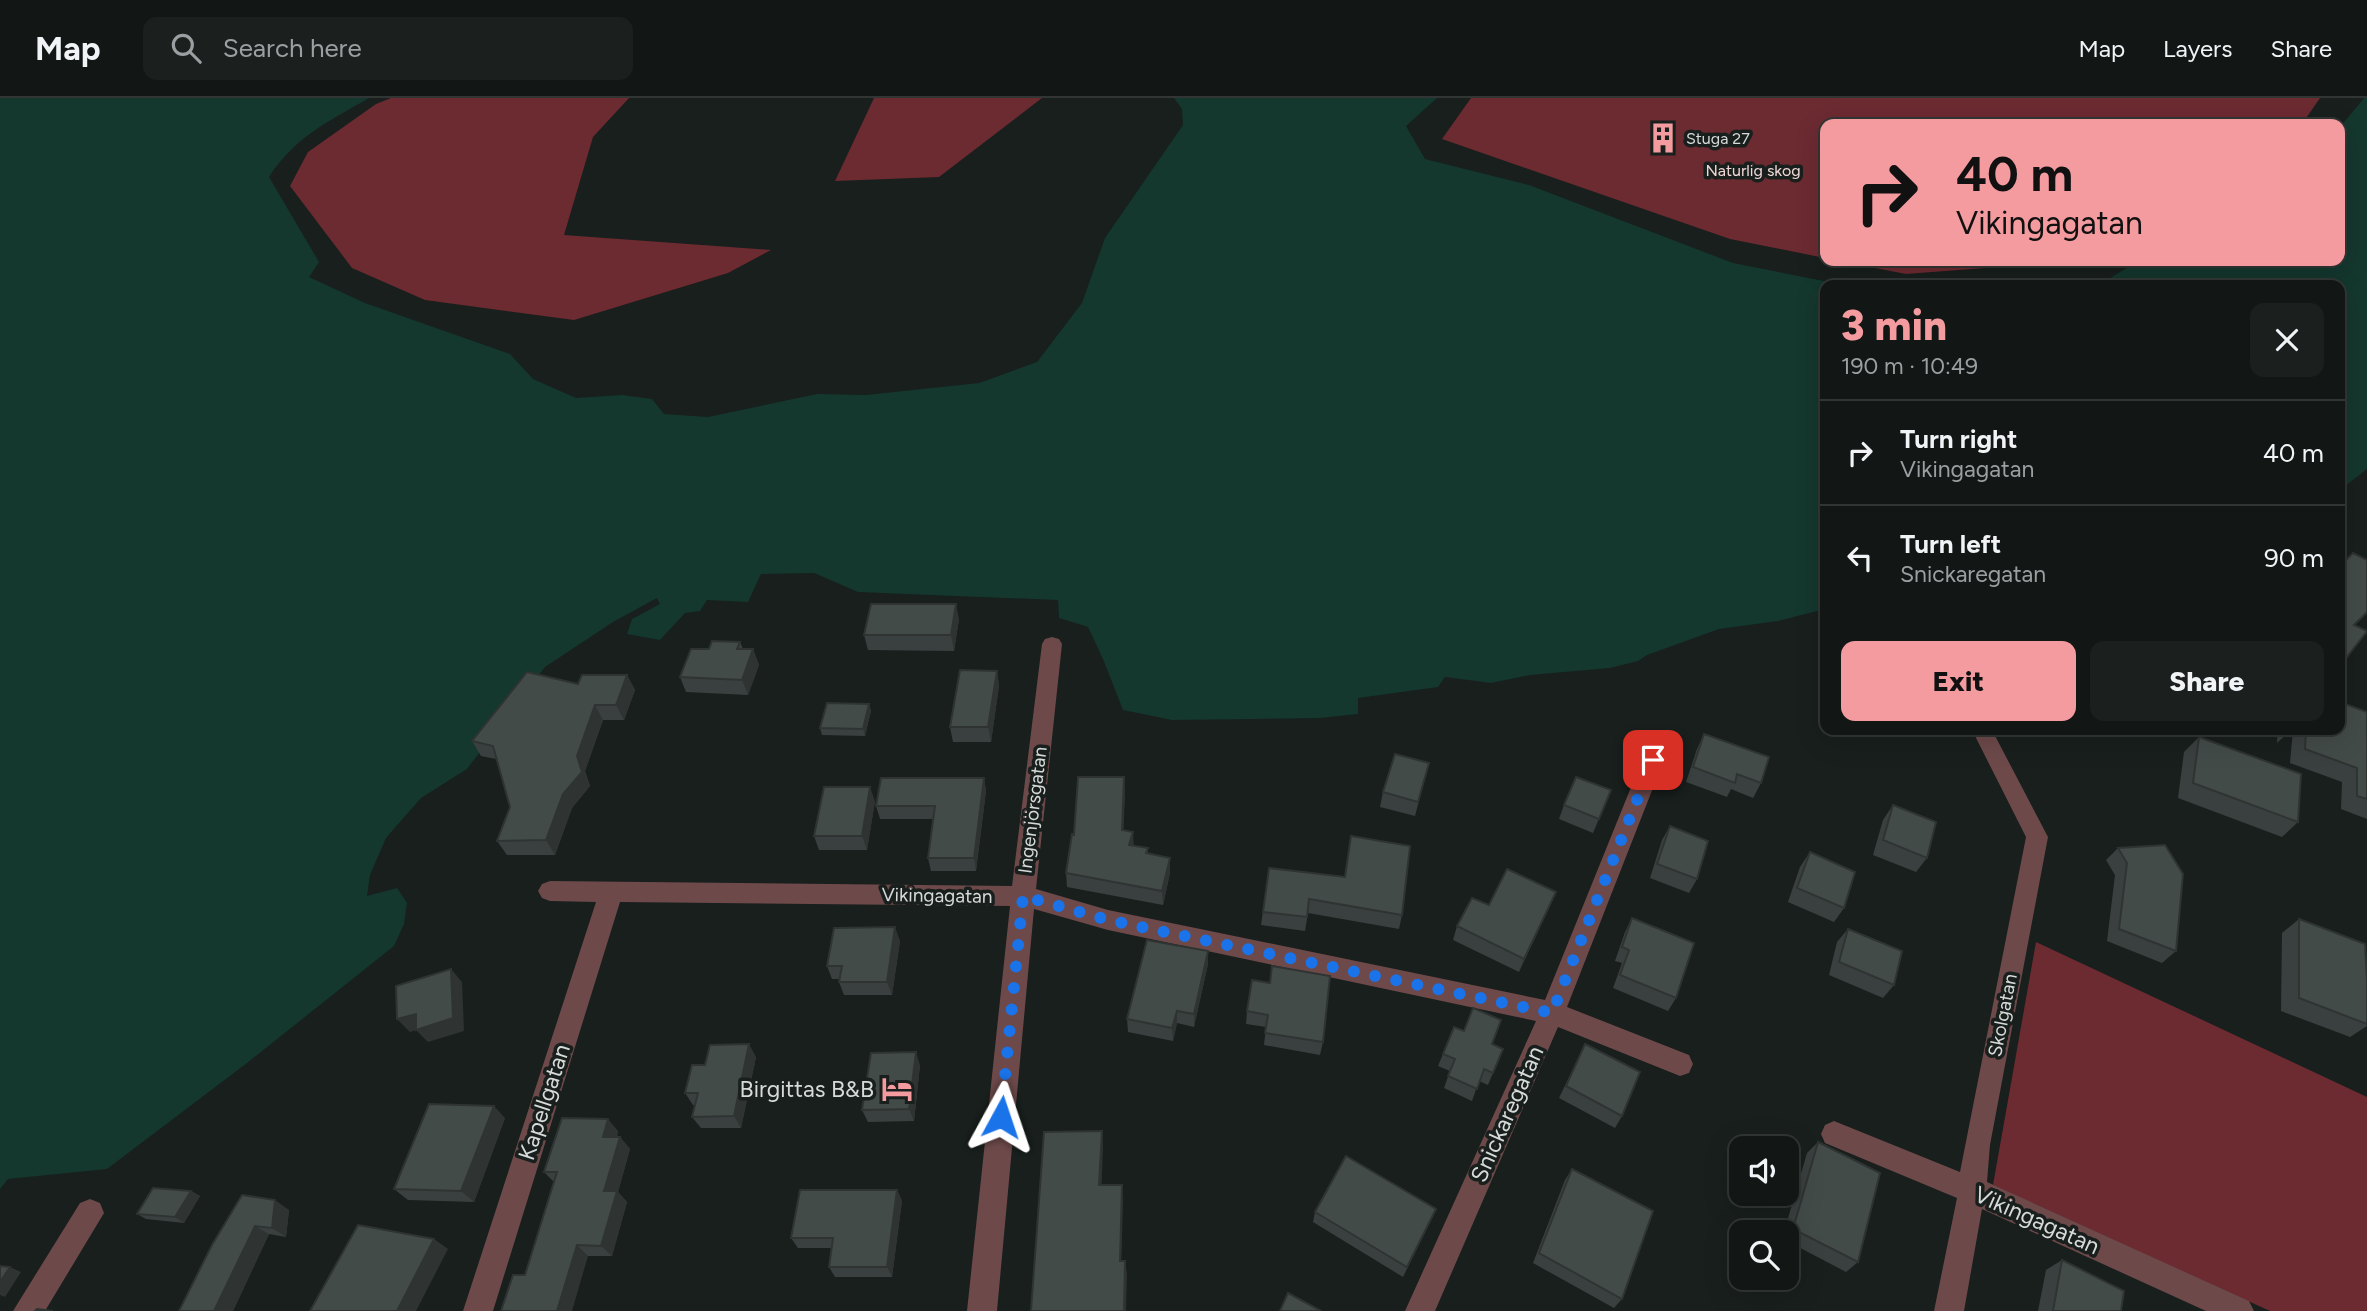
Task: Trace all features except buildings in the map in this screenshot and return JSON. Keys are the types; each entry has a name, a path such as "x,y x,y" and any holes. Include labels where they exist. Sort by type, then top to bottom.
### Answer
{"street":[{"name":"Ingenjörsgatan","path":"982,1311 1023,896 1052,644"},
{"name":"Skolgatan","path":"1949,1311 1972,1190 1976,1145 2038,837 1984,735"},
{"name":"Snickaregatan","path":"1420,1311 1552,1013 1653,760"},
{"name":"Vikingagatan","path":"551,891 1023,896 1108,920 1552,1013 1679,1064"},
{"name":"Kapellgatan","path":"478,1311 611,892"},
{"name":"Vikingagatan","path":"1834,1134 1972,1190 2239,1311"},
{"path":"28,1311 90,1213"}],"green space":[{"path":"391,98 629,98 593,137 564,235 771,250 728,273 574,320 425,300 352,268 290,186 308,152 376,104"},
{"path":"874,98 1042,98 939,177 835,181"},
{"name":"Naturlig skog","path":"1471,98 2320,98 2305,119 1820,119 1820,257 1730,239 1442,139"},
{"path":"1865,266 2011,266 1906,274"},
{"path":"2036,942 2367,1097 2367,1311 2270,1311 1993,1185"}],"shaded area":[{"path":"0,98 369,98 302,140 269,177 319,262 309,277 365,303 510,354 533,379 576,398 622,395 652,399 664,414 708,417 817,394 866,395 979,383 1037,362 1082,303 1105,238 1183,125 1182,109 1174,98 1437,98 1406,126 1425,159 1529,185 1733,263 1820,280 1820,610 1778,621 1719,629 1647,655 1638,661 1610,668 1530,675 1491,683 1445,677 1438,687 1358,698 1358,714 1320,718 1172,720 1123,710 1088,627 1059,618 1058,600 858,592 814,573 761,574 748,602 707,600 700,611 685,613 660,640 627,634 632,619 660,604 657,598 613,622 545,667 467,769 421,798 386,838 370,875 367,896 397,888 407,903 404,924 394,946 247,1063 107,1169 8,1179 0,1189"},
{"path":"2364,98 2367,98 2367,469 2345,486 2345,280 2107,280 2130,266 2345,266 2345,121"}],"place":[{"name":"Stuga 27","path":"1663,138"},
{"name":"Birgittas B&B","path":"897,1089"}],"route":[{"path":"1001,1117 1023,896 1108,920 1552,1013 1653,760"}]}
